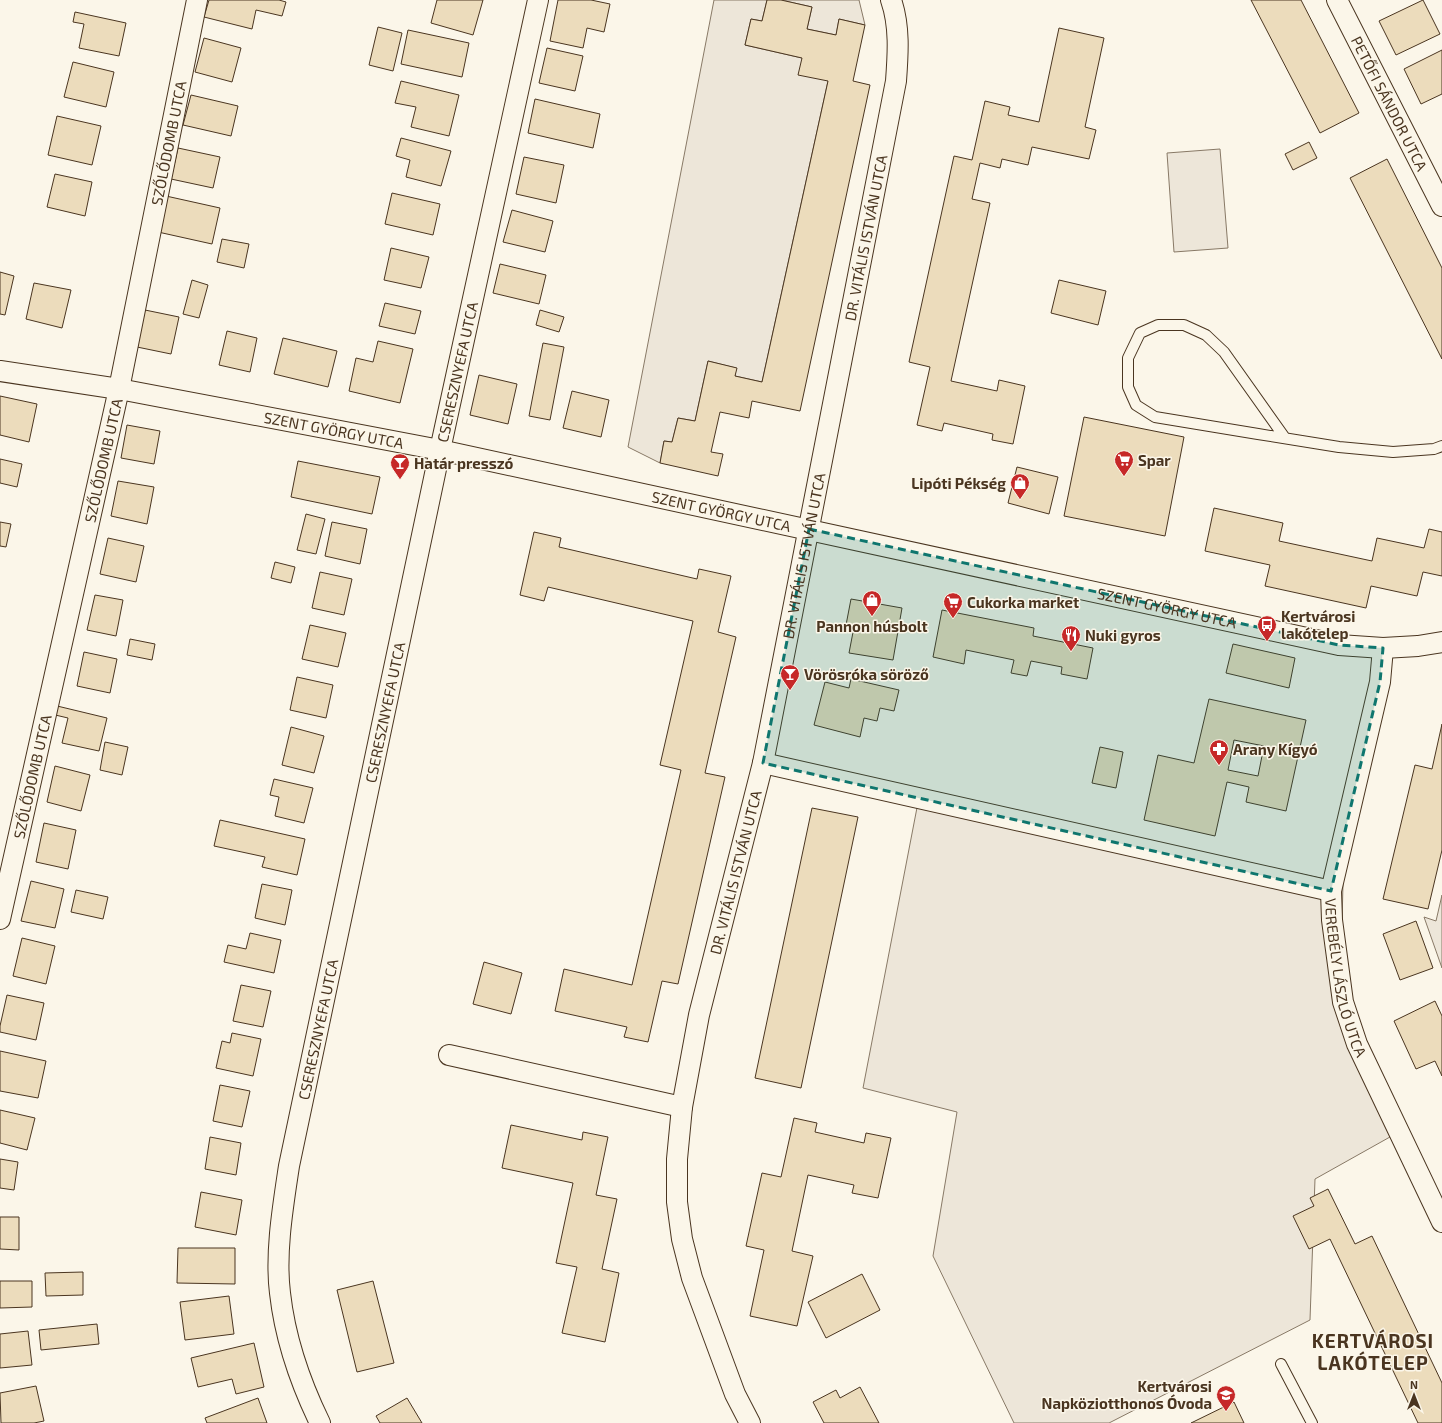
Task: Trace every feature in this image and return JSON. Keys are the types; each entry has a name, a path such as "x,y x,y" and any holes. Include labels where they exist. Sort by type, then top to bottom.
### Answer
{"street":[{"name":"SZŐLŐDOMB UTCA","path":"0,919 119,388 197,0"},
{"name":"CSERESZNYEFA UTCA","path":"320,1423 309,1402 301,1379 286,1330 279,1292 279,1252 282,1210 291,1159 440,450 538,0"},
{"name":"DR. VITÁLIS ISTVÁN UTCA","path":"750,1423 735,1394 692,1278 682,1239 677,1202 677,1159 682,1107 699,1015 763,763 896,81 898,45 894,8 891,0"},
{"name":"PETŐFI SÁNDOR UTCA","path":"1337,0 1442,206"},
{"name":"SZENT GYÖRGY UTCA","path":"0,371 119,388 440,450 1339,645 1384,648 1418,646 1442,642"},
{"name":"VEREBÉLY LÁSZLÓ UTCA","path":"1384,648 1380,682 1331,890 1332,920 1343,1002 1357,1044 1433,1195 1442,1222"},
{"path":"763,763 1331,890"},
{"path":"449,1055 682,1107"}],"lane":[{"path":"1285,438 1224,352 1206,335 1184,325 1158,325 1140,334 1128,358 1128,387 1136,405 1155,417 1285,438 1339,446 1393,452 1434,449 1442,446"},
{"path":"1281,1364 1312,1423"}],"highlighted area":[{"path":"809,529 1339,645 1383,648 1380,682 1331,891 763,763"}],"shaded area":[{"path":"714,0 767,0 762,21 751,19 745,45 802,58 828,81 762,382 735,376 736,368 708,361 695,421 678,418 672,442 664,441 660,463 628,447"},
{"path":"781,0 859,0 865,25 839,19 836,35 807,29 812,7"},
{"path":"1220,149 1228,248 1174,252 1167,153"},
{"path":"920,792 1343,883 1341,965 1354,1026 1406,1128 1315,1179 1310,1320 1109,1423 1014,1423 933,1256 957,1112 863,1088"},
{"path":"1442,895 1442,968 1424,917 1436,921"}],"building":[{"path":"209,0 279,0 286,2 282,16 256,10 252,29 204,17"},
{"path":"437,0 483,0 473,35 431,23"},
{"path":"558,0 591,0 610,4 604,32 587,28 583,48 550,41"},
{"path":"767,0 781,0 812,7 807,29 836,35 839,19 865,25 853,81 870,85 800,411 752,401 749,418 720,412 711,452 723,454 718,476 660,463 664,441 672,442 678,418 695,421 708,361 737,368 735,376 762,382 828,81 798,75 802,58 745,45 751,19 762,21"},
{"path":"1251,0 1301,0 1359,113 1320,133"},
{"path":"1423,0 1440,34 1396,55 1379,21"},
{"path":"75,12 126,23 119,56 79,48 84,24 73,22"},
{"path":"378,27 402,33 393,71 369,65"},
{"path":"1059,28 1104,38 1085,127 1096,130 1089,159 1032,147 1028,165 1002,159 1000,168 980,163 972,199 990,203 951,381 997,391 999,380 1025,386 1013,444 992,440 993,434 944,423 942,431 917,425 930,367 909,362 954,156 972,160 985,101 1010,107 1008,115 1039,122"},
{"path":"408,30 469,43 462,77 401,64"},
{"path":"204,38 241,48 232,82 195,72"},
{"path":"547,48 583,56 575,91 539,83"},
{"path":"1442,50 1442,94 1421,104 1404,69"},
{"path":"73,62 114,72 106,107 64,97"},
{"path":"401,81 459,95 449,136 411,127 416,107 395,103"},
{"path":"191,95 238,106 231,136 183,125"},
{"path":"535,99 600,114 593,148 528,133"},
{"path":"57,116 101,126 92,165 48,155"},
{"path":"401,138 451,151 441,186 406,177 410,160 396,156"},
{"path":"1309,142 1317,158 1293,170 1285,154"},
{"path":"178,148 220,157 213,188 171,179"},
{"path":"524,157 564,165 556,203 516,194"},
{"path":"1387,159 1442,268 1442,359 1350,178"},
{"path":"55,174 92,182 85,216 47,207"},
{"path":"392,193 440,204 433,235 385,224"},
{"path":"166,196 220,208 212,244 158,232"},
{"path":"512,210 553,221 545,252 503,242"},
{"path":"222,239 249,244 244,268 217,262"},
{"path":"391,248 429,257 421,288 384,280"},
{"path":"500,264 546,275 539,304 493,293"},
{"path":"0,272 14,276 5,315 0,314"},
{"path":"192,280 208,285 199,318 183,314"},
{"path":"1059,280 1106,291 1098,325 1051,313"},
{"path":"34,283 71,290 62,328 26,319"},
{"path":"385,303 421,311 415,334 379,326"},
{"path":"145,310 179,317 171,354 137,347"},
{"path":"540,310 564,317 559,332 536,325"},
{"path":"227,331 257,338 250,372 219,365"},
{"path":"283,338 337,351 328,387 274,374"},
{"path":"378,341 413,349 400,403 349,391 356,358 373,362"},
{"path":"543,343 564,347 550,420 529,416"},
{"path":"479,375 517,384 508,424 470,415"},
{"path":"572,391 609,400 601,437 563,428"},
{"path":"0,396 37,404 29,442 0,435"},
{"name":"Spar","path":"1084,417 1184,437 1165,536 1064,516"},
{"path":"127,425 160,431 154,464 121,458"},
{"path":"0,459 22,464 17,487 0,483"},
{"path":"298,461 380,477 372,514 291,497"},
{"path":"1017,467 1058,477 1049,514 1008,503"},
{"path":"118,481 154,487 147,524 111,516"},
{"path":"1214,508 1283,523 1279,541 1372,561 1377,538 1424,548 1429,529 1442,532 1442,576 1423,572 1417,596 1371,586 1366,608 1265,586 1270,565 1205,551"},
{"path":"306,514 325,519 316,554 297,550"},
{"path":"0,522 11,524 6,547 0,546"},
{"path":"332,522 367,529 360,564 325,556"},
{"path":"534,532 561,538 559,547 697,579 699,569 731,576 718,632 736,637 705,773 725,777 678,984 662,981 648,1042 624,1037 627,1027 555,1011 564,969 632,985 681,770 660,765 693,621 548,587 544,601 520,595"},
{"path":"108,538 144,546 136,582 100,574"},
{"path":"275,562 295,567 291,583 271,578"},
{"path":"320,572 352,579 344,615 312,608"},
{"path":"95,595 123,600 116,636 87,630"},
{"path":"851,599 902,608 893,660 849,653 854,627 846,625"},
{"path":"942,610 1034,628 1033,636 1093,648 1087,679 1061,674 1062,667 1031,661 1027,676 1011,673 1014,660 966,650 964,664 933,657"},
{"path":"310,625 346,633 338,667 302,659"},
{"path":"130,639 155,644 152,660 127,655"},
{"path":"1233,644 1295,658 1289,688 1226,673"},
{"path":"84,652 117,659 110,693 77,686"},
{"path":"297,677 333,685 326,718 290,710"},
{"path":"851,679 899,690 894,711 880,708 877,721 864,718 860,737 814,725 825,682 849,688"},
{"path":"1209,699 1306,720 1286,811 1246,802 1249,787 1227,782 1215,836 1144,820 1158,755 1194,763","holes":["1234,740 1264,746 1258,776 1228,770"]},
{"path":"53,705 107,718 99,751 62,743 68,718 51,714"},
{"path":"1442,724 1442,850 1428,909 1383,899 1415,765 1432,769"},
{"path":"291,727 324,736 314,773 282,765"},
{"path":"105,742 128,747 122,775 100,770"},
{"path":"1100,747 1123,752 1116,788 1092,783"},
{"path":"55,766 90,775 81,811 47,802"},
{"path":"274,779 313,788 304,823 275,816 279,797 270,795"},
{"path":"812,808 858,817 801,1088 755,1078"},
{"path":"220,820 305,839 297,875 262,867 265,857 214,846"},
{"path":"44,823 76,830 68,869 36,862"},
{"path":"31,881 64,889 55,928 21,921"},
{"path":"262,884 292,890 285,925 255,918"},
{"path":"76,890 108,897 103,919 71,912"},
{"path":"1416,921 1433,968 1400,980 1383,934"},
{"path":"250,933 281,940 274,973 224,962 228,945 246,949"},
{"path":"22,938 55,946 46,984 13,976"},
{"path":"484,962 522,973 511,1014 473,1004"},
{"path":"241,985 271,991 263,1027 233,1021"},
{"path":"7,995 44,1003 36,1040 0,1032"},
{"path":"1435,1001 1442,1016 1442,1076 1435,1061 1416,1069 1394,1021"},
{"path":"232,1033 261,1039 253,1076 216,1068 222,1041 230,1043"},
{"path":"0,1051 46,1061 38,1098 0,1091"},
{"path":"220,1085 250,1091 242,1127 213,1121"},
{"path":"0,1110 35,1118 27,1150 0,1143"},
{"path":"794,1118 817,1123 815,1132 864,1143 866,1133 891,1138 878,1198 852,1193 854,1185 808,1175 792,1251 813,1256 797,1326 750,1316 764,1250 746,1246 762,1173 781,1177"},
{"path":"511,1125 582,1140 583,1132 608,1137 596,1195 617,1199 602,1269 619,1273 605,1342 562,1333 577,1267 556,1263 573,1183 502,1168"},
{"path":"210,1137 241,1143 236,1175 205,1169"},
{"path":"0,1159 18,1162 14,1190 0,1188"},
{"path":"1328,1189 1355,1244 1372,1236 1442,1383 1442,1423 1418,1423 1330,1239 1309,1249 1293,1216 1314,1206 1310,1198"},
{"path":"201,1192 242,1200 236,1235 195,1227"},
{"path":"0,1217 19,1217 19,1250 0,1249"},
{"path":"178,1248 235,1248 235,1284 177,1283"},
{"path":"83,1272 83,1295 46,1296 45,1273"},
{"path":"862,1274 880,1310 826,1338 808,1302"},
{"path":"0,1281 32,1281 32,1307 0,1308"},
{"path":"373,1281 394,1363 357,1372 337,1290"},
{"path":"229,1296 234,1334 185,1340 180,1302"},
{"path":"97,1324 99,1344 41,1350 39,1330"},
{"path":"28,1331 32,1365 0,1368 0,1334"},
{"path":"254,1343 264,1387 236,1394 232,1379 198,1387 191,1358"},
{"path":"36,1386 44,1421 34,1423 1,1423 0,1393"},
{"path":"860,1387 879,1423 824,1423 813,1402 836,1390 840,1398"},
{"path":"258,1398 267,1423 207,1423 205,1418"},
{"path":"407,1398 422,1423 380,1423 376,1416"},
{"name":"Kertvárosi Napköziotthonos Óvoda","path":"1234,1402 1244,1423 1191,1423"}],"place":[{"name":"Spar","path":"1124,477"},
{"name":"Határ presszó","path":"400,480"},
{"name":"Lipóti Pékség","path":"1020,500"},
{"name":"Pannon húsbolt","path":"872,617"},
{"name":"Cukorka market","path":"953,619"},
{"name":"Kertvárosi lakótelep","path":"1267,642"},
{"name":"Nuki gyros","path":"1071,652"},
{"name":"Vörösróka söröző","path":"790,691"},
{"name":"Arany Kígyó","path":"1219,766"},
{"name":"Kertvárosi Napköziotthonos Óvoda","path":"1226,1412"}],"district":[{"name":"KERTVÁROSI LAKÓTELEP","path":"1373,1351"}]}
